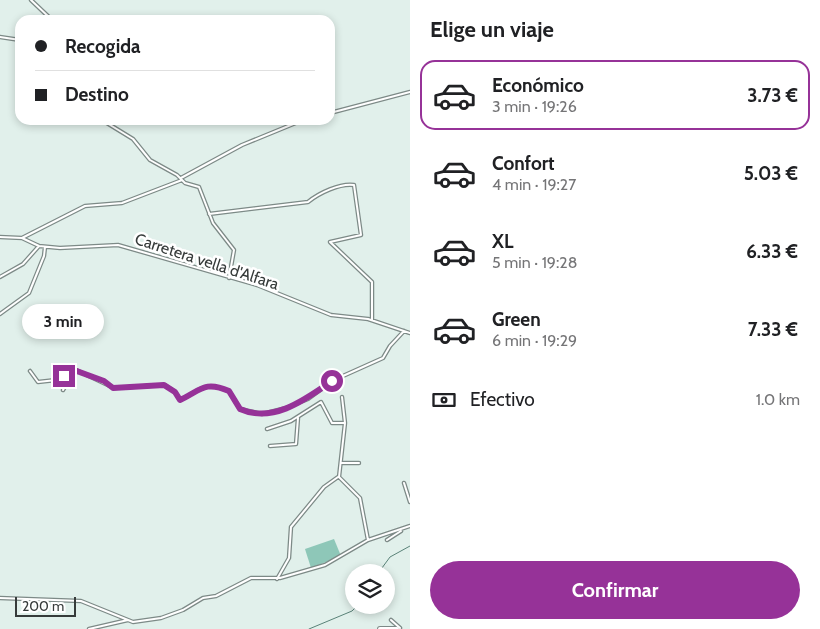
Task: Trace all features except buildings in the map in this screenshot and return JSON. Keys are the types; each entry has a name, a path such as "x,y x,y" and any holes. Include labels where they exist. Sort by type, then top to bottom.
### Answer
{"street":[{"path":"31,0 47,15"},
{"path":"0,37 15,39"},
{"path":"335,112 410,92"},
{"path":"110,125 133,139 148,158 199,188 209,214 220,234 234,250 229,278"},
{"path":"22,238 85,206 122,203 181,179 242,145 291,125"},
{"path":"209,214 308,202 317,195 347,185 354,185 361,235 330,242 372,282 372,320"},
{"name":"Carretera vella d'Alfara","path":"0,237 22,238 45,247 118,245 257,285 331,316 372,320 410,333"},
{"path":"0,276 23,264 40,246"},
{"path":"0,314 29,293 44,256 45,247"},
{"path":"76,370 114,388 164,385 175,392 180,400 196,390 211,386 221,388 230,392 239,408 260,414 286,408 308,399 334,380 383,358 390,346 404,331"},
{"path":"30,371 35,381 39,382 55,380 76,370"},
{"path":"63,390 76,370"},
{"path":"277,578 289,556 291,527 324,488 339,477 345,423 342,396"},
{"path":"267,429 298,418 322,402 332,423 345,423"},
{"path":"270,446 296,444 298,418"},
{"path":"341,462 359,463"},
{"path":"339,477 360,498 368,540"},
{"path":"404,483 410,502"},
{"path":"0,598 81,601 135,622 161,618 183,610 203,598 216,596 250,578 277,578 332,562 368,540 410,526"},
{"path":"387,540 403,529"},
{"path":"89,629 128,620"},
{"path":"391,620 398,628"},
{"path":"380,629 398,628"}],"green space":[{"path":"334,539 341,556 311,568 305,549"}],"waterway":[{"path":"385,564 390,557 410,546"},
{"path":"309,629 345,614"}],"route":[{"path":"64,376 74,370 104,381 113,388 164,385 176,393 178,400 195,390 212,386 229,391 240,409 258,414 286,408 308,399 332,381"}]}
